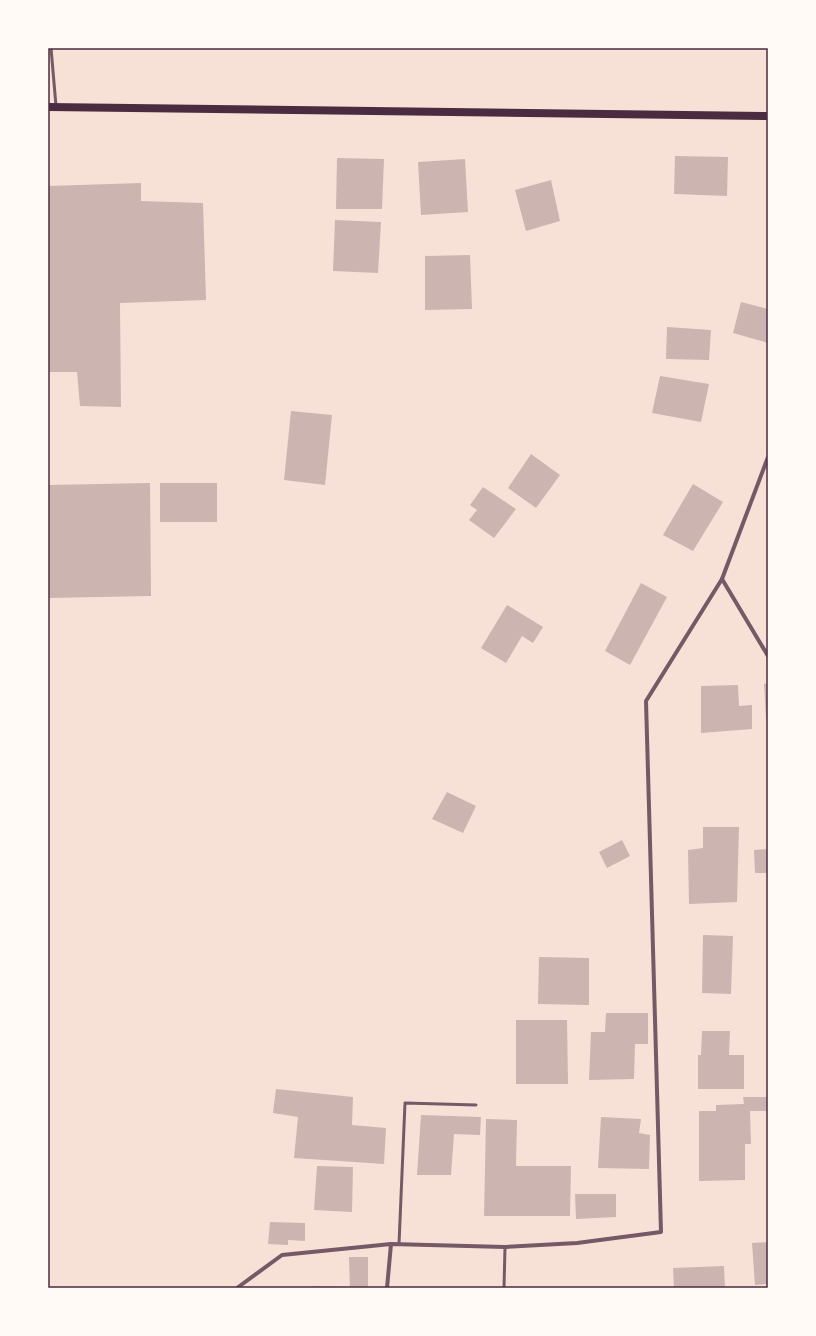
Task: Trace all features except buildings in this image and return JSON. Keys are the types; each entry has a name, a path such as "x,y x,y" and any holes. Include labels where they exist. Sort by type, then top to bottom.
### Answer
{"main road":[{"path":"52,107 768,116"}],"street":[{"path":"237,1288 282,1255 391,1244 505,1247 577,1242 661,1232 646,701 722,579 768,457"},
{"path":"722,579 768,656"},
{"path":"387,1288 391,1244"}],"lane":[{"path":"51,48 52,107"},
{"path":"399,1244 405,1103 476,1105"},
{"path":"504,1288 505,1247"}]}
